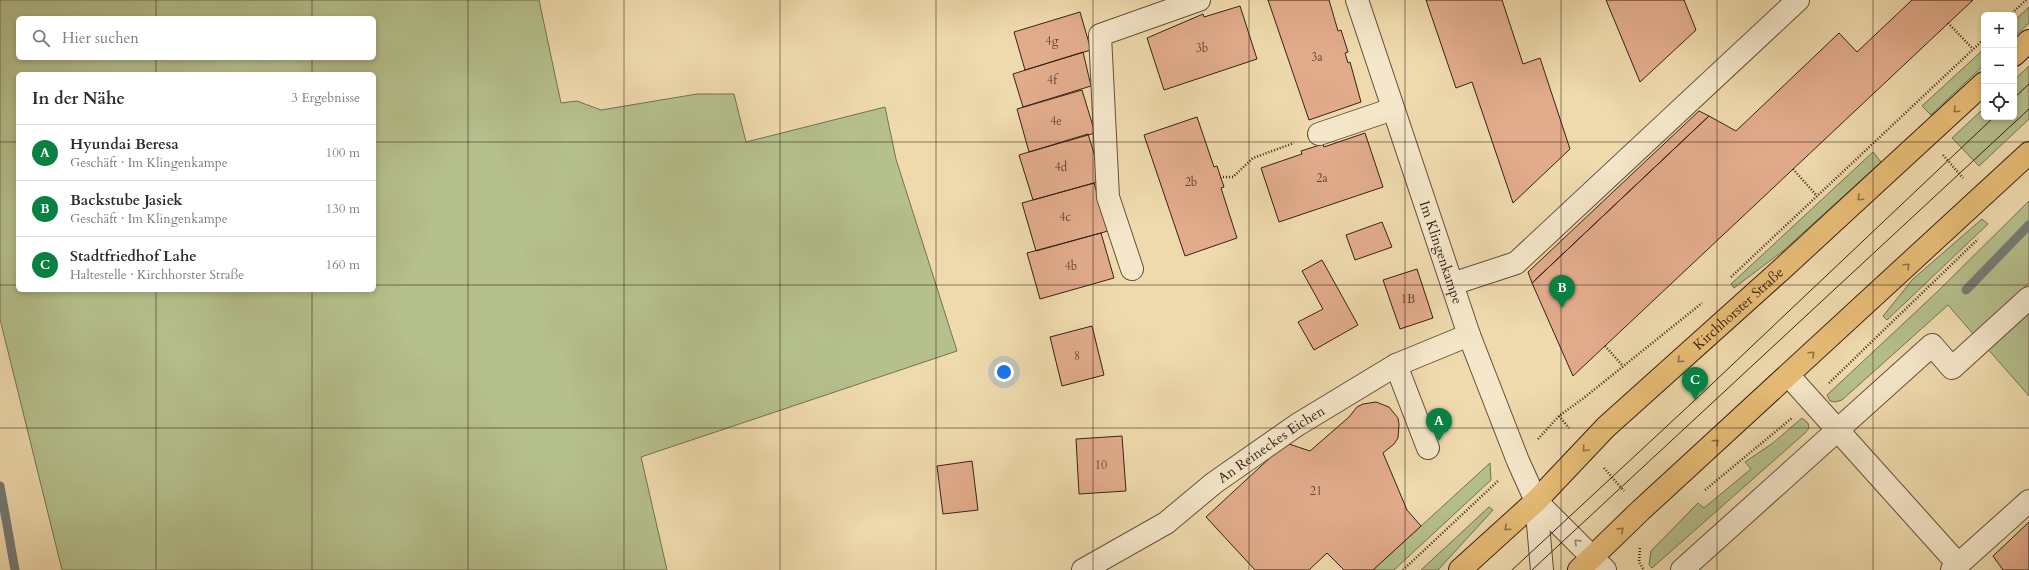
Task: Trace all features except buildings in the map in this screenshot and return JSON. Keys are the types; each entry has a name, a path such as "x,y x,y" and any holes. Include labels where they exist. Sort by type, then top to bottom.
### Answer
{"main road":[{"path":"2017,52 2029,41"},
{"name":"Kirchhorster Straße","path":"1460,570 1536,501 1606,427 1928,136 1983,84"},
{"path":"1592,566 1642,510 2026,159"}],"street":[{"path":"1132,270 1108,197 1100,35 1199,0"},
{"name":"Im Klingenkampe","path":"1357,0 1469,335 1518,461 1536,501"},
{"path":"1452,284 1516,263 1798,0"},
{"path":"1319,134 1393,109"},
{"path":"1682,570 1932,345 1952,368 2029,298"},
{"name":"An Reineckes Eichen","path":"1083,570 1166,523 1214,483 1297,425 1396,365 1469,335"},
{"path":"1396,365 1428,448"},
{"path":"1788,376 1837,430 1955,567 2029,501"},
{"path":"1536,501 1592,566"},
{"path":"1536,501 1542,570"}],"path":[{"path":"2013,12 2026,0"},
{"path":"1948,23 1973,49"},
{"path":"1726,282 1981,42"},
{"path":"1907,112 1981,199"},
{"path":"1220,177 1233,177 1253,158 1319,134"},
{"path":"1793,169 1817,196"},
{"path":"1404,570 1518,461 1559,416 1585,397 1703,302"},
{"path":"1605,346 1623,366"},
{"path":"1559,416 1642,510"}],"green space":[{"path":"0,0 539,0 561,103 577,101 601,110 697,94 734,94 746,142 885,107 896,159 957,351 641,457 667,570 62,570 0,319"},
{"path":"2029,7 2029,23 2017,34 2017,18"},
{"path":"1981,52 1981,68 1931,115 1922,106"},
{"path":"2029,66 2029,119 1979,166 1952,138 1981,111 1981,120 2017,120 2017,77"},
{"path":"1873,152 1881,162 1783,251 1734,288 1731,284"},
{"path":"2029,201 2029,283 1974,335 1948,305 1842,400 1835,402 1830,401 1827,395 1937,292"},
{"path":"1982,219 1988,224 1887,320 1883,316 1913,279"},
{"path":"2029,309 2029,396 1987,348"},
{"path":"1802,418 1808,423 1809,428 1805,433 1652,568 1649,565 1651,551 1698,503 1704,508 1751,469 1745,462 1773,443"},
{"path":"1490,463 1491,480 1394,570 1373,570"},
{"path":"1489,507 1493,510 1438,570 1421,570"}],"waterway":[{"path":"1966,290 2029,225"},
{"path":"0,486 15,570"}],"tram line":[{"path":"2017,95 2029,84"},
{"path":"1532,570 2029,109"},
{"path":"1512,570 1695,400 1991,120"}],"place":[{"name":"Backstube Jasiek","path":"1562,308"},
{"name":"Stadtfriedhof Lahe","path":"1695,400"},
{"name":"Hyundai Beresa","path":"1439,441"}]}
